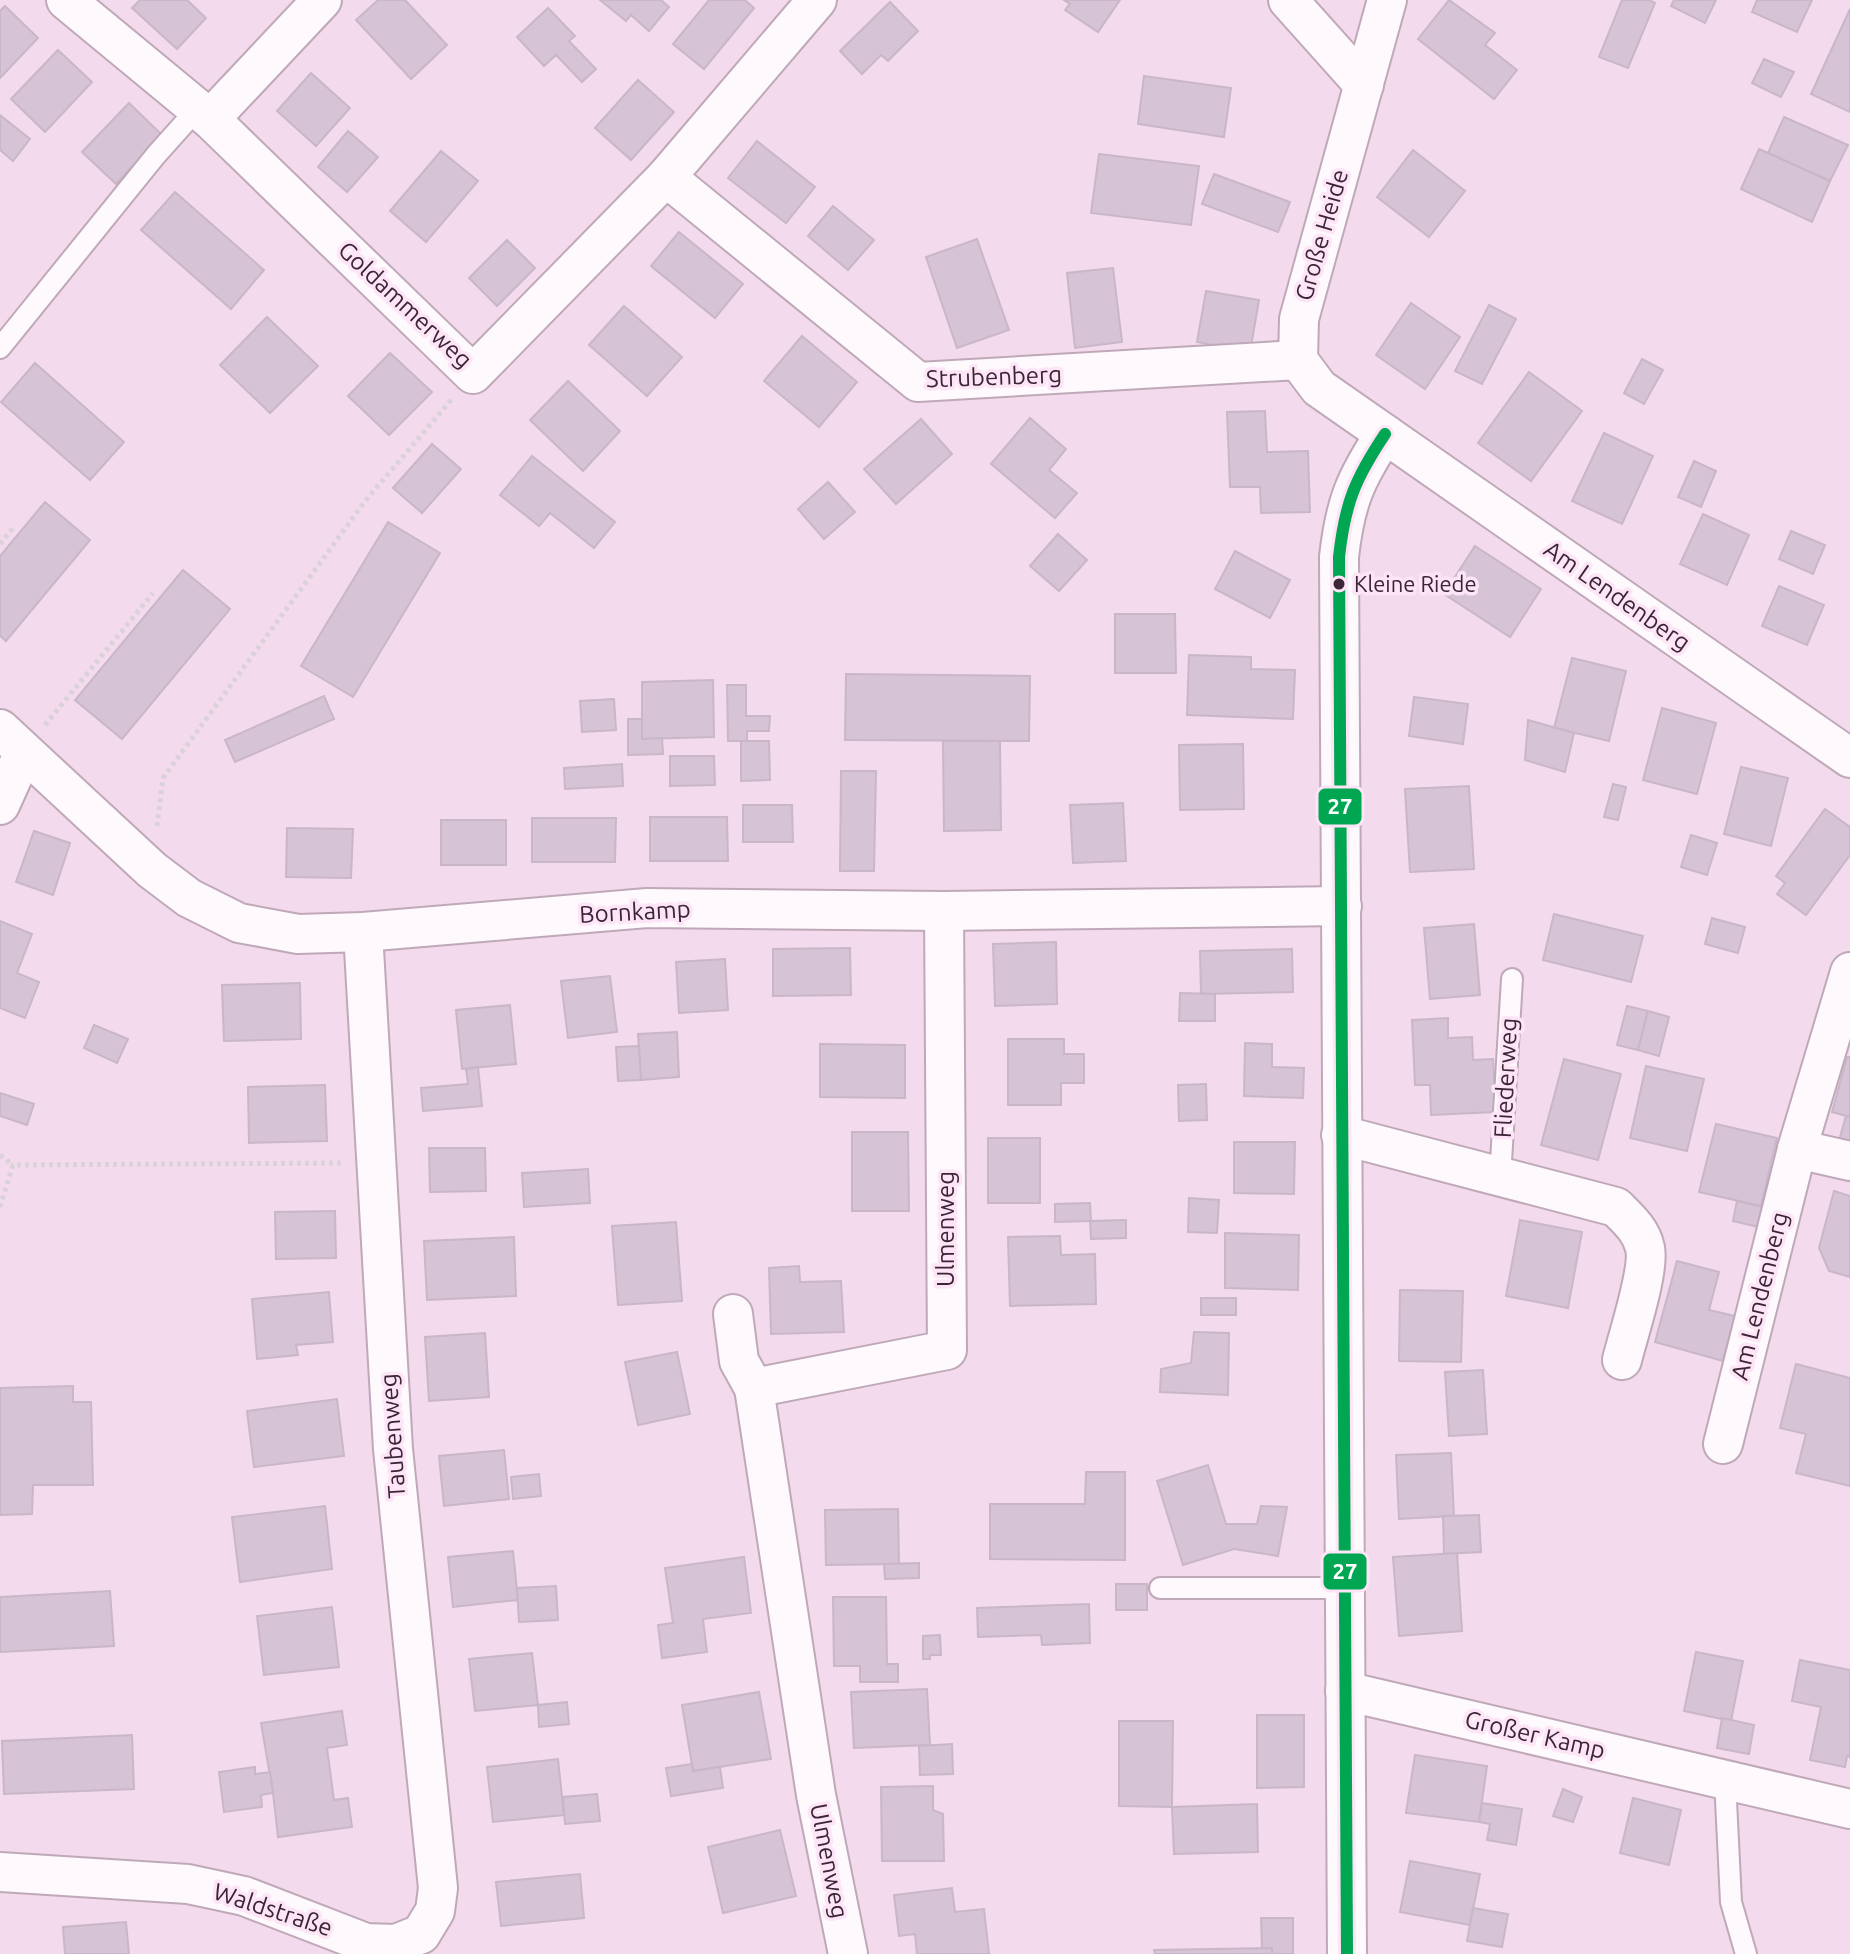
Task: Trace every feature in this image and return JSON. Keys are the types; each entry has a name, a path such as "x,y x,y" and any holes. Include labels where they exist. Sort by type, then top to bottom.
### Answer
{"street":[{"name":"Goldammerweg","path":"66,0 204,113 473,374 666,177 817,0"},
{"path":"204,113 322,0"},
{"path":"1288,0 1364,85"},
{"name":"Große Heide","path":"1298,360 1299,319 1387,0"},
{"name":"Strubenberg","path":"666,177 918,382 1298,360"},
{"path":"1298,360 1319,388 1385,434 1362,469 1351,493 1343,520 1339,557 1347,1954"},
{"name":"Am Lendenberg","path":"1385,434 1850,758"},
{"path":"0,805 12,740"},
{"name":"Bornkamp","path":"12,740 152,870 189,898 239,923 298,934 363,932 647,908 944,911 1342,906"},
{"name":"Ulmenweg","path":"754,1388 947,1350 944,911"},
{"name":"Taubenweg","path":"363,932 393,1449 438,1888 429,1944"},
{"name":"Am Lendenberg","path":"1723,1444 1797,1149 1850,972"},
{"path":"1341,1135 1616,1207 1637,1227 1646,1249 1644,1271 1622,1360"},
{"path":"1797,1149 1850,1161"},
{"name":"Ulmenweg","path":"733,1314 739,1361 754,1388 816,1795 848,1954"},
{"name":"Großer Kamp","path":"1345,1691 1850,1809"},
{"name":"Waldstraße","path":"0,1872 188,1884 244,1896 366,1943 429,1944"}],"lane":[{"path":"0,348 156,155 204,113"},
{"name":"Fliederweg","path":"1500,1178 1512,979"},
{"path":"1160,1588 1346,1588"},
{"path":"1725,1780 1731,1902 1746,1954"}],"path":[{"path":"152,870 163,778 366,500 473,374"},
{"path":"0,544 13,528"},
{"path":"12,740 153,593"},
{"path":"0,1155 13,1165 377,1162"},
{"path":"0,1207 13,1165"}],"building":[{"path":"140,0 187,0 206,18 177,49 132,8"},
{"path":"378,0 405,0 447,45 411,79 356,20"},
{"path":"600,0 661,0 669,7 649,31 631,15 626,21"},
{"path":"709,0 745,0 754,8 704,69 673,44"},
{"path":"1064,0 1120,0 1098,32 1065,10 1070,4"},
{"path":"1449,0 1495,33 1485,45 1517,70 1494,99 1418,39"},
{"path":"1622,0 1649,0 1655,3 1628,68 1599,57"},
{"path":"1674,0 1716,0 1705,23 1671,6"},
{"path":"1757,0 1812,0 1797,32 1752,12"},
{"path":"890,2 918,31 888,61 881,55 862,74 840,51"},
{"path":"5,6 38,38 0,78 0,11"},
{"path":"548,8 575,36 569,41 596,69 582,82 556,55 544,66 517,37"},
{"path":"1850,9 1850,112 1811,94"},
{"path":"58,50 92,82 45,132 11,99"},
{"path":"1764,59 1794,72 1781,97 1752,83"},
{"path":"311,73 350,108 316,146 277,111"},
{"path":"1144,76 1231,88 1224,137 1138,124"},
{"path":"638,80 674,112 631,160 595,128"},
{"path":"129,103 162,135 116,184 82,152"},
{"path":"0,115 30,139 13,161 0,150"},
{"path":"1784,117 1848,145 1830,181 1768,153"},
{"path":"348,131 378,157 347,192 318,167"},
{"path":"757,141 815,187 786,223 728,178"},
{"path":"1759,149 1830,181 1812,222 1741,189"},
{"path":"1413,150 1465,191 1429,237 1377,197"},
{"path":"441,151 478,181 426,242 390,211"},
{"path":"1099,154 1199,166 1191,225 1091,213"},
{"path":"1214,174 1290,202 1278,232 1202,204"},
{"path":"175,192 264,270 231,309 141,230"},
{"path":"833,206 874,240 848,270 808,236"},
{"path":"679,232 743,284 715,318 651,266"},
{"path":"977,239 1009,330 957,348 926,257"},
{"path":"507,240 535,268 497,306 469,278"},
{"path":"1113,268 1122,342 1075,348 1067,273"},
{"path":"1206,291 1259,300 1250,352 1197,342"},
{"path":"1411,303 1460,337 1425,389 1376,355"},
{"path":"1489,305 1516,319 1482,384 1455,371"},
{"path":"624,306 682,357 647,396 589,345"},
{"path":"267,317 318,366 270,413 220,365"},
{"path":"802,336 857,382 819,427 764,381"},
{"path":"390,353 432,392 389,435 348,396"},
{"path":"1642,359 1663,370 1644,404 1624,393"},
{"path":"35,363 124,442 90,480 1,402"},
{"path":"1529,372 1582,411 1531,481 1478,443"},
{"path":"568,381 620,431 583,471 530,420"},
{"path":"1265,411 1267,452 1308,451 1310,512 1261,513 1260,487 1230,487 1227,412"},
{"path":"1030,418 1066,449 1049,470 1077,493 1055,518 991,464"},
{"path":"921,419 952,454 896,504 864,469"},
{"path":"1604,433 1653,456 1622,524 1572,501"},
{"path":"432,444 461,469 422,513 393,488"},
{"path":"532,456 615,522 594,548 550,513 539,526 500,495"},
{"path":"1694,461 1716,471 1701,507 1678,497"},
{"path":"828,482 855,512 824,539 798,509"},
{"path":"45,502 90,540 6,641 0,636 0,556"},
{"path":"1703,514 1749,535 1727,585 1680,564"},
{"path":"388,522 440,553 353,697 301,666"},
{"path":"1791,531 1825,545 1813,574 1779,559"},
{"path":"1058,534 1087,560 1059,591 1030,566"},
{"path":"1475,546 1541,589 1510,637 1444,594"},
{"path":"1235,551 1290,580 1270,618 1215,589"},
{"path":"183,570 230,609 122,739 75,700"},
{"path":"1779,586 1824,605 1807,645 1762,626"},
{"path":"1115,614 1175,614 1176,673 1115,673"},
{"path":"1189,655 1251,657 1251,669 1295,670 1293,719 1187,715"},
{"path":"1572,658 1626,671 1609,741 1554,728"},
{"path":"846,674 1030,676 1029,741 845,740"},
{"path":"713,680 714,737 642,739 642,682"},
{"path":"727,685 746,685 746,716 770,716 769,731 747,731 747,741 728,741"},
{"path":"324,696 334,719 235,762 225,740"},
{"path":"1414,697 1468,704 1463,744 1409,736"},
{"path":"614,699 616,730 582,732 580,701"},
{"path":"1662,708 1716,723 1697,794 1643,780"},
{"path":"628,719 642,719 642,739 662,738 663,754 628,755"},
{"path":"1528,720 1574,733 1565,772 1525,760"},
{"path":"741,741 769,741 770,780 741,781"},
{"path":"943,741 1000,741 1001,830 944,831"},
{"path":"1243,744 1244,809 1180,810 1179,745"},
{"path":"670,756 714,756 715,785 670,786"},
{"path":"622,764 623,786 565,789 564,768"},
{"path":"1741,767 1788,778 1771,846 1724,834"},
{"path":"841,771 876,771 874,871 840,871"},
{"path":"1613,784 1626,787 1618,820 1604,817"},
{"path":"1469,786 1474,869 1410,872 1405,789"},
{"path":"1123,803 1126,861 1073,863 1070,805"},
{"path":"743,805 792,805 793,842 743,842"},
{"path":"1825,809 1850,827 1850,855 1806,915 1777,894 1785,883 1776,876"},
{"path":"650,817 727,817 728,861 650,861"},
{"path":"532,818 616,818 615,862 532,862"},
{"path":"441,820 506,820 506,865 441,865"},
{"path":"287,828 353,829 351,878 286,877"},
{"path":"34,831 70,843 53,895 16,882"},
{"path":"1691,835 1717,843 1707,875 1681,867"},
{"path":"1554,914 1643,936 1631,982 1543,960"},
{"path":"1712,918 1745,927 1738,953 1705,944"},
{"path":"0,921 32,934 17,973 39,982 25,1018 0,1008"},
{"path":"1474,924 1480,995 1430,999 1424,928"},
{"path":"1056,942 1057,1004 995,1006 993,944"},
{"path":"850,948 851,995 773,996 773,949"},
{"path":"1292,949 1293,992 1201,994 1200,951"},
{"path":"725,959 728,1010 679,1013 676,962"},
{"path":"610,976 617,1032 568,1038 561,981"},
{"path":"300,983 301,1039 224,1041 222,985"},
{"path":"1180,993 1215,994 1215,1021 1179,1021"},
{"path":"510,1005 516,1064 462,1069 456,1010"},
{"path":"1627,1006 1648,1011 1638,1050 1617,1045"},
{"path":"1648,1011 1669,1017 1659,1056 1638,1050"},
{"path":"1448,1018 1448,1038 1472,1037 1473,1060 1493,1059 1496,1112 1431,1115 1430,1085 1415,1085 1412,1020"},
{"path":"94,1025 128,1039 117,1063 84,1048"},
{"path":"677,1032 679,1077 641,1080 638,1034"},
{"path":"1008,1039 1064,1039 1064,1054 1084,1054 1084,1083 1061,1083 1061,1105 1008,1105"},
{"path":"1245,1043 1272,1044 1272,1067 1304,1068 1303,1098 1244,1096"},
{"path":"820,1044 905,1045 905,1098 820,1097"},
{"path":"639,1046 641,1080 618,1081 616,1047"},
{"path":"1847,1057 1850,1057 1850,1117 1832,1112"},
{"path":"1564,1059 1621,1074 1598,1160 1541,1145"},
{"path":"1646,1066 1704,1079 1687,1151 1630,1138"},
{"path":"478,1067 482,1106 423,1111 421,1088 468,1084 466,1069"},
{"path":"1206,1084 1207,1120 1179,1121 1178,1085"},
{"path":"325,1085 327,1141 249,1143 248,1087"},
{"path":"0,1093 34,1104 27,1125 0,1116"},
{"path":"1846,1116 1850,1117 1850,1148 1838,1144"},
{"path":"1716,1124 1777,1138 1761,1206 1699,1192"},
{"path":"852,1132 908,1132 909,1211 852,1211"},
{"path":"988,1138 1040,1138 1040,1203 988,1203"},
{"path":"1234,1142 1295,1142 1294,1194 1234,1193"},
{"path":"429,1148 485,1148 486,1191 430,1192"},
{"path":"588,1169 590,1203 524,1207 522,1173"},
{"path":"1834,1191 1850,1196 1850,1277 1829,1271 1819,1248"},
{"path":"1189,1198 1219,1200 1217,1233 1188,1232"},
{"path":"1737,1201 1772,1209 1767,1229 1733,1221"},
{"path":"1090,1203 1091,1221 1055,1222 1055,1204"},
{"path":"335,1211 336,1258 276,1259 275,1212"},
{"path":"1126,1220 1126,1238 1091,1239 1090,1221"},
{"path":"1520,1220 1582,1232 1568,1308 1506,1296"},
{"path":"676,1222 682,1301 618,1305 612,1226"},
{"path":"1225,1233 1299,1235 1298,1290 1225,1288"},
{"path":"1060,1236 1061,1255 1095,1254 1096,1304 1010,1306 1008,1237"},
{"path":"514,1237 516,1296 427,1300 424,1241"},
{"path":"1677,1261 1719,1272 1709,1310 1735,1316 1723,1361 1655,1342"},
{"path":"799,1266 800,1282 841,1281 844,1332 771,1334 769,1268"},
{"path":"1400,1290 1463,1291 1461,1362 1399,1361"},
{"path":"329,1292 333,1342 296,1345 298,1355 257,1359 252,1299"},
{"path":"1201,1298 1236,1298 1236,1315 1201,1315"},
{"path":"1194,1332 1229,1333 1228,1395 1160,1392 1161,1369 1191,1363"},
{"path":"485,1333 489,1397 429,1401 425,1337"},
{"path":"677,1352 690,1414 638,1425 625,1362"},
{"path":"1796,1364 1850,1378 1850,1486 1796,1473 1806,1434 1780,1428"},
{"path":"1483,1370 1487,1434 1449,1436 1445,1372"},
{"path":"73,1386 73,1402 91,1402 93,1485 33,1485 32,1514 0,1515 0,1388"},
{"path":"337,1399 344,1456 254,1467 247,1411"},
{"path":"504,1450 509,1499 444,1506 439,1456"},
{"path":"1451,1453 1454,1516 1399,1519 1396,1455"},
{"path":"1208,1465 1226,1524 1257,1524 1261,1506 1287,1507 1278,1556 1234,1549 1183,1565 1157,1481"},
{"path":"1086,1472 1125,1472 1125,1560 990,1559 990,1504 1085,1504"},
{"path":"539,1474 541,1496 513,1499 511,1477"},
{"path":"325,1506 332,1569 240,1582 232,1517"},
{"path":"898,1509 899,1564 826,1565 825,1510"},
{"path":"1479,1515 1481,1552 1444,1554 1443,1516"},
{"path":"513,1551 518,1600 453,1607 448,1557"},
{"path":"1457,1553 1462,1631 1399,1636 1393,1557"},
{"path":"744,1557 751,1613 703,1619 707,1652 662,1658 658,1625 673,1623 665,1568"},
{"path":"919,1563 919,1578 885,1579 884,1564"},
{"path":"1116,1584 1147,1584 1147,1610 1116,1610"},
{"path":"556,1586 558,1620 519,1622 517,1588"},
{"path":"110,1591 114,1646 0,1652 0,1597"},
{"path":"833,1597 886,1597 887,1664 898,1664 898,1682 860,1682 860,1666 834,1666"},
{"path":"1089,1604 1090,1643 1042,1645 1041,1635 978,1637 977,1608"},
{"path":"332,1607 339,1667 264,1675 257,1616"},
{"path":"940,1635 941,1655 923,1659 923,1636"},
{"path":"1696,1652 1743,1661 1731,1721 1684,1711"},
{"path":"532,1653 538,1705 475,1711 469,1659"},
{"path":"1800,1660 1850,1670 1850,1757 1847,1756 1845,1767 1810,1760 1821,1707 1792,1701"},
{"path":"927,1689 930,1745 854,1748 851,1692"},
{"path":"759,1692 771,1759 693,1771 682,1705"},
{"path":"567,1702 569,1724 539,1727 538,1705"},
{"path":"342,1711 347,1745 327,1748 334,1800 348,1798 352,1827 278,1837 261,1723"},
{"path":"1257,1715 1304,1715 1304,1787 1257,1788"},
{"path":"1722,1718 1754,1725 1749,1754 1717,1748"},
{"path":"1119,1721 1173,1721 1172,1807 1119,1806"},
{"path":"132,1735 134,1789 4,1794 2,1741"},
{"path":"952,1744 953,1774 920,1775 919,1746"},
{"path":"1415,1755 1487,1766 1479,1822 1406,1813"},
{"path":"558,1759 564,1815 493,1822 487,1767"},
{"path":"692,1764 693,1771 720,1767 723,1788 671,1796 666,1768"},
{"path":"255,1767 255,1774 270,1772 273,1793 261,1795 262,1807 224,1812 219,1772"},
{"path":"933,1786 933,1810 943,1814 944,1861 882,1861 881,1787"},
{"path":"1563,1789 1582,1797 1573,1822 1553,1816"},
{"path":"597,1794 600,1821 565,1824 563,1797"},
{"path":"1633,1798 1681,1810 1669,1865 1620,1853"},
{"path":"1482,1803 1522,1809 1516,1845 1487,1840 1490,1824 1479,1822"},
{"path":"1257,1804 1258,1852 1174,1854 1172,1807"},
{"path":"780,1830 796,1896 723,1913 708,1847"},
{"path":"1410,1861 1480,1874 1470,1925 1400,1912"},
{"path":"580,1874 584,1918 501,1926 496,1882"},
{"path":"952,1888 955,1912 984,1909 989,1954 917,1954 915,1934 899,1936 894,1895"},
{"path":"1473,1908 1508,1914 1502,1947 1467,1941"},
{"path":"1261,1918 1293,1918 1293,1954 1272,1954 1272,1948 1262,1948"},
{"path":"126,1922 129,1954 65,1954 63,1927"},
{"path":"1272,1948 1272,1954 1155,1954 1154,1950"}],"transit line":[{"name":"27","path":"1347,1954 1339,557 1344,521 1353,492 1385,434"}],"place":[{"name":"Kleine Riede","path":"1339,584"}]}
